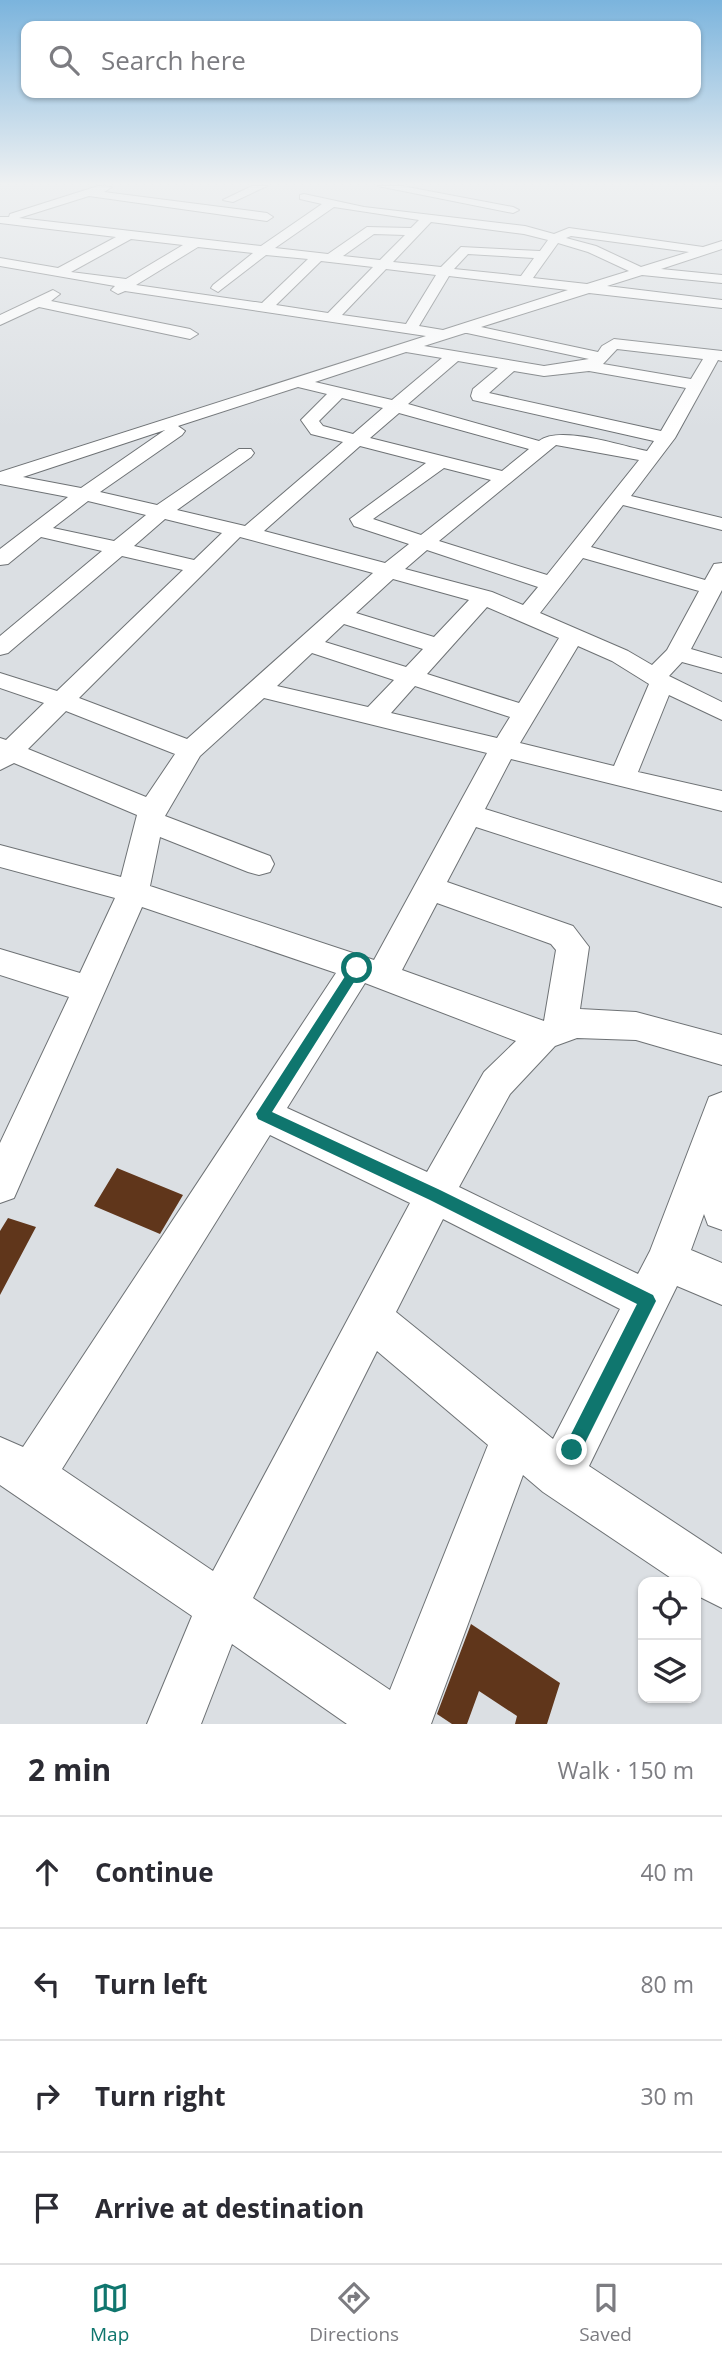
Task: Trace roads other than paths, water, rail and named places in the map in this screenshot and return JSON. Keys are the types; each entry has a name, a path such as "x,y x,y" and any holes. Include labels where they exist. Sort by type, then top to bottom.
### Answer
{"street":[{"path":"27,266 126,286 448,334"},
{"path":"61,272 71,266"},
{"path":"82,312 157,266"},
{"path":"218,288 244,266"},
{"path":"265,308 314,266"},
{"path":"331,318 384,266"},
{"path":"400,266 715,304"},
{"path":"410,329 450,266"},
{"path":"525,281 535,266"},
{"path":"630,266 640,271 722,279"},
{"path":"0,478 654,266"},
{"path":"3,316 85,278"},
{"path":"36,302 190,334"},
{"path":"540,304 579,308"},
{"path":"698,317 715,304"},
{"path":"466,328 696,385"},
{"path":"404,347 535,371 596,362 614,344 717,356 696,385 666,438 527,615"},
{"path":"259,864 4,753 63,701 198,567 357,441 454,356"},
{"path":"509,367 479,393 480,396 666,438"},
{"path":"297,382 544,448"},
{"path":"339,392 310,421 317,430 507,478"},
{"path":"0,559 84,494 205,411"},
{"path":"0,1185 10,1140 88,989 133,892 151,816 191,751 390,570 552,440 650,457"},
{"path":"0,648 161,512 245,453"},
{"path":"440,462 360,519 365,526 551,584"},
{"path":"0,478 161,512 390,570 484,597 620,656 658,679 720,705"},
{"path":"617,498 722,524"},
{"path":"37,530 198,567"},
{"path":"577,550 714,592 658,679 623,776"},
{"path":"373,717 484,597"},
{"path":"340,615 438,646"},
{"path":"393,1724 15,1468 263,1114 370,972 429,888 503,749 572,636"},
{"path":"307,644 525,713"},
{"path":"677,653 722,666"},
{"path":"0,680 63,701 191,751"},
{"path":"258,689 722,801"},
{"path":"469,814 722,895"},
{"path":"0,856 133,892 551,1033"},
{"path":"429,888 562,935 573,947 551,1033"},
{"path":"0,962 88,989"},
{"path":"174,1724 222,1606 435,1195 497,1083 551,1033 575,1023 636,1027 722,1050"},
{"path":"560,1475 667,1261 722,1109"},
{"path":"263,1114 435,1195 648,1301"},
{"path":"705,1156 722,1211"},
{"path":"667,1261 722,1284"},
{"path":"371,1320 560,1475 722,1583"},
{"path":"404,1724 514,1438"}]}
